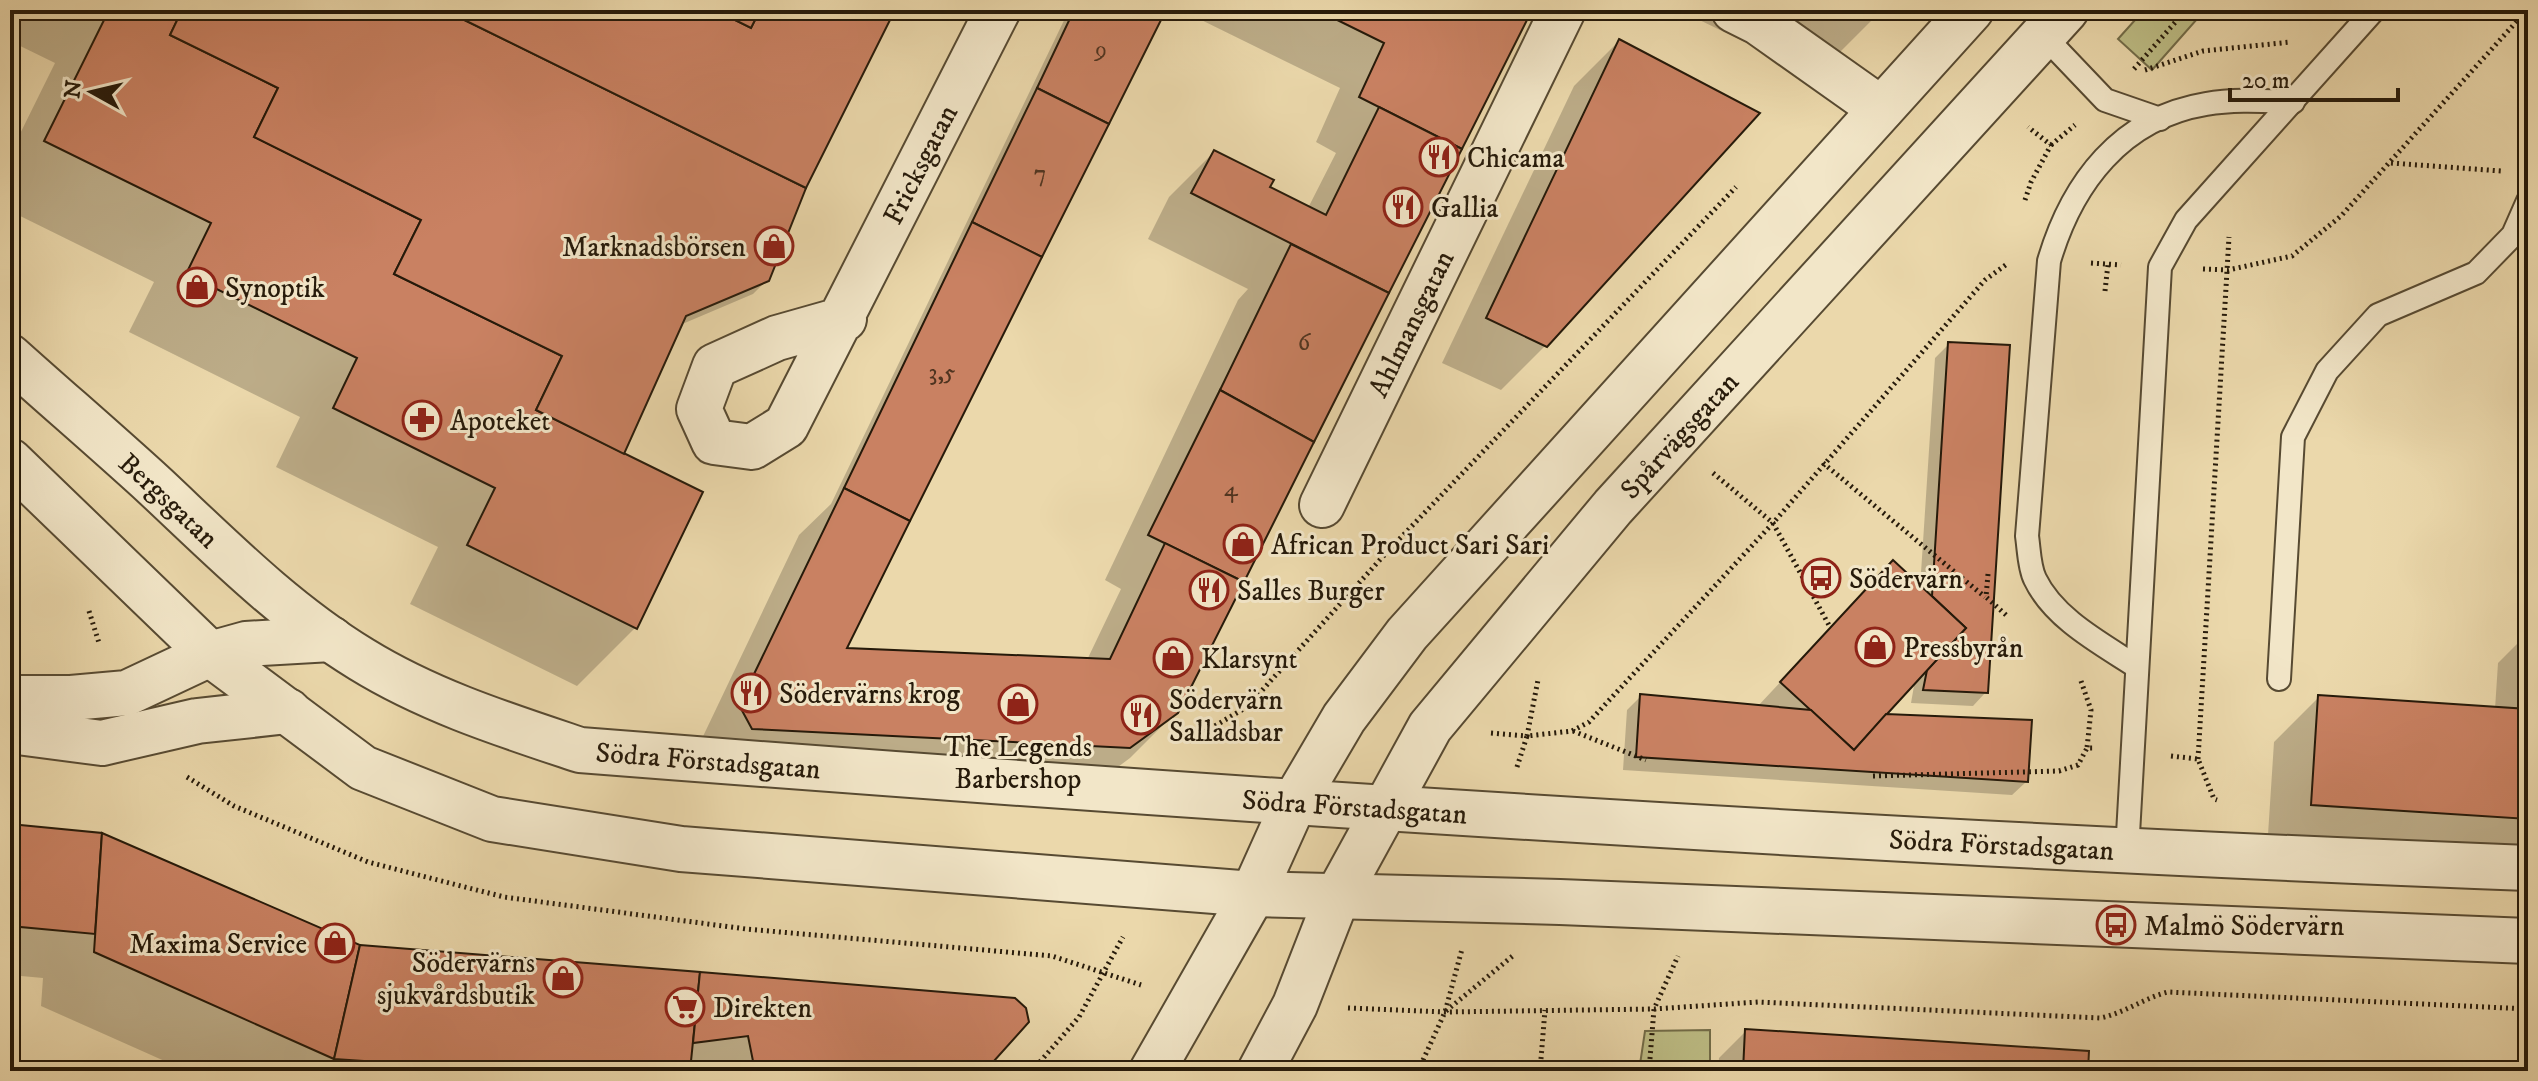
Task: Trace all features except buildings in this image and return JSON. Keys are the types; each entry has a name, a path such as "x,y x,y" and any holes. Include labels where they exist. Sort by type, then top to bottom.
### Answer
{"street":[{"name":"Fricksgatan","path":"844,319 998,10"},
{"name":"Ahlmansgatan","path":"1322,505 1563,10"},
{"path":"1734,10 1758,22 1881,109"},
{"path":"1152,1071 1253,894 1294,803 1344,718 1407,634 1971,10"},
{"name":"Spårvägsgatan","path":"1260,1071 1295,1005 1338,895 1430,727 1613,507 2054,22"},
{"name":"Bergsgatan","path":"10,357 239,567 331,639"},
{"path":"10,461 210,654 363,768 492,819 681,849 1253,894 2528,941"},
{"path":"10,698 71,698 127,693 210,654 246,644 331,639"},
{"name":"Södra Förstadsgatan","path":"331,639 363,660 461,710 580,750 1500,818 2127,852 2528,868"},
{"path":"10,731 102,743 197,721 288,711"}],"lane":[{"path":"2127,852 2160,267 2186,220 2374,10"},
{"path":"2054,22 2105,100 2160,119"},
{"path":"2137,667 2087,634 2049,602 2033,577 2027,536 2049,261 2061,220 2084,179 2117,145 2160,119 2204,104 2293,102"},
{"path":"2279,679 2293,437 2327,371 2378,315 2476,273 2513,235 2528,201"}],"path":[{"path":"2127,78 2186,10"},
{"path":"1482,732 1527,736 1572,731 1589,722 1773,523 1985,280 2015,258 2228,270 2292,256 2341,216 2527,10"},
{"path":"2390,163 2513,172"},
{"path":"1178,748 1247,707 1387,552 1740,183"},
{"path":"2226,803 2214,799 2198,759 2229,237"},
{"path":"2105,291 2108,264"},
{"path":"1823,463 2017,625"},
{"path":"1709,470 1773,523 1830,627"},
{"path":"1986,597 1989,566"},
{"path":"87,606 106,663 127,693"},
{"path":"1500,818 1527,736 1540,669"},
{"path":"1873,776 2059,771 2078,765 2087,748 2091,710 2078,676"},
{"path":"1247,707 1260,709"},
{"path":"1572,731 1646,760"},
{"path":"151,734 170,766 234,806 368,862 504,897 746,929 1052,956 1193,1001"},
{"path":"2087,748 2198,759"},
{"path":"1418,1071 1445,1012 1475,900"},
{"path":"1032,1071 1079,1017 1124,934"},
{"path":"1445,1012 1526,944"},
{"path":"1649,1071 1654,1009 1682,948"},
{"path":"1295,1005 1445,1012 1654,1009 1758,1002 2100,1018 2120,1014 2151,996 2168,992 2528,1009"},
{"path":"1540,1071 1545,1010"}],"green space":[{"path":"2144,10 2205,10 2152,70 2118,39"},
{"path":"1710,1030 1710,1071 1639,1071 1645,1031"}],"place":[{"name":"Chicama","path":"1439,157"},
{"name":"Gallia","path":"1403,207"},
{"name":"Marknadsbörsen","path":"774,246"},
{"name":"Synoptik","path":"197,287"},
{"name":"Apoteket","path":"422,420"},
{"name":"African Product Sari Sari","path":"1243,544"},
{"name":"Södervärn","path":"1821,578"},
{"name":"Salles Burger","path":"1209,590"},
{"name":"Pressbyrån","path":"1875,647"},
{"name":"Klarsynt","path":"1173,658"},
{"name":"Södervärns krog","path":"751,693"},
{"name":"The Legends Barbershop","path":"1018,704"},
{"name":"Södervärn Salladsbar","path":"1141,715"},
{"name":"Malmö Södervärn","path":"2116,925"},
{"name":"Maxima Service","path":"335,943"},
{"name":"Södervärns sjukvårdsbutik","path":"563,978"},
{"name":"Direkten","path":"685,1007"}]}
